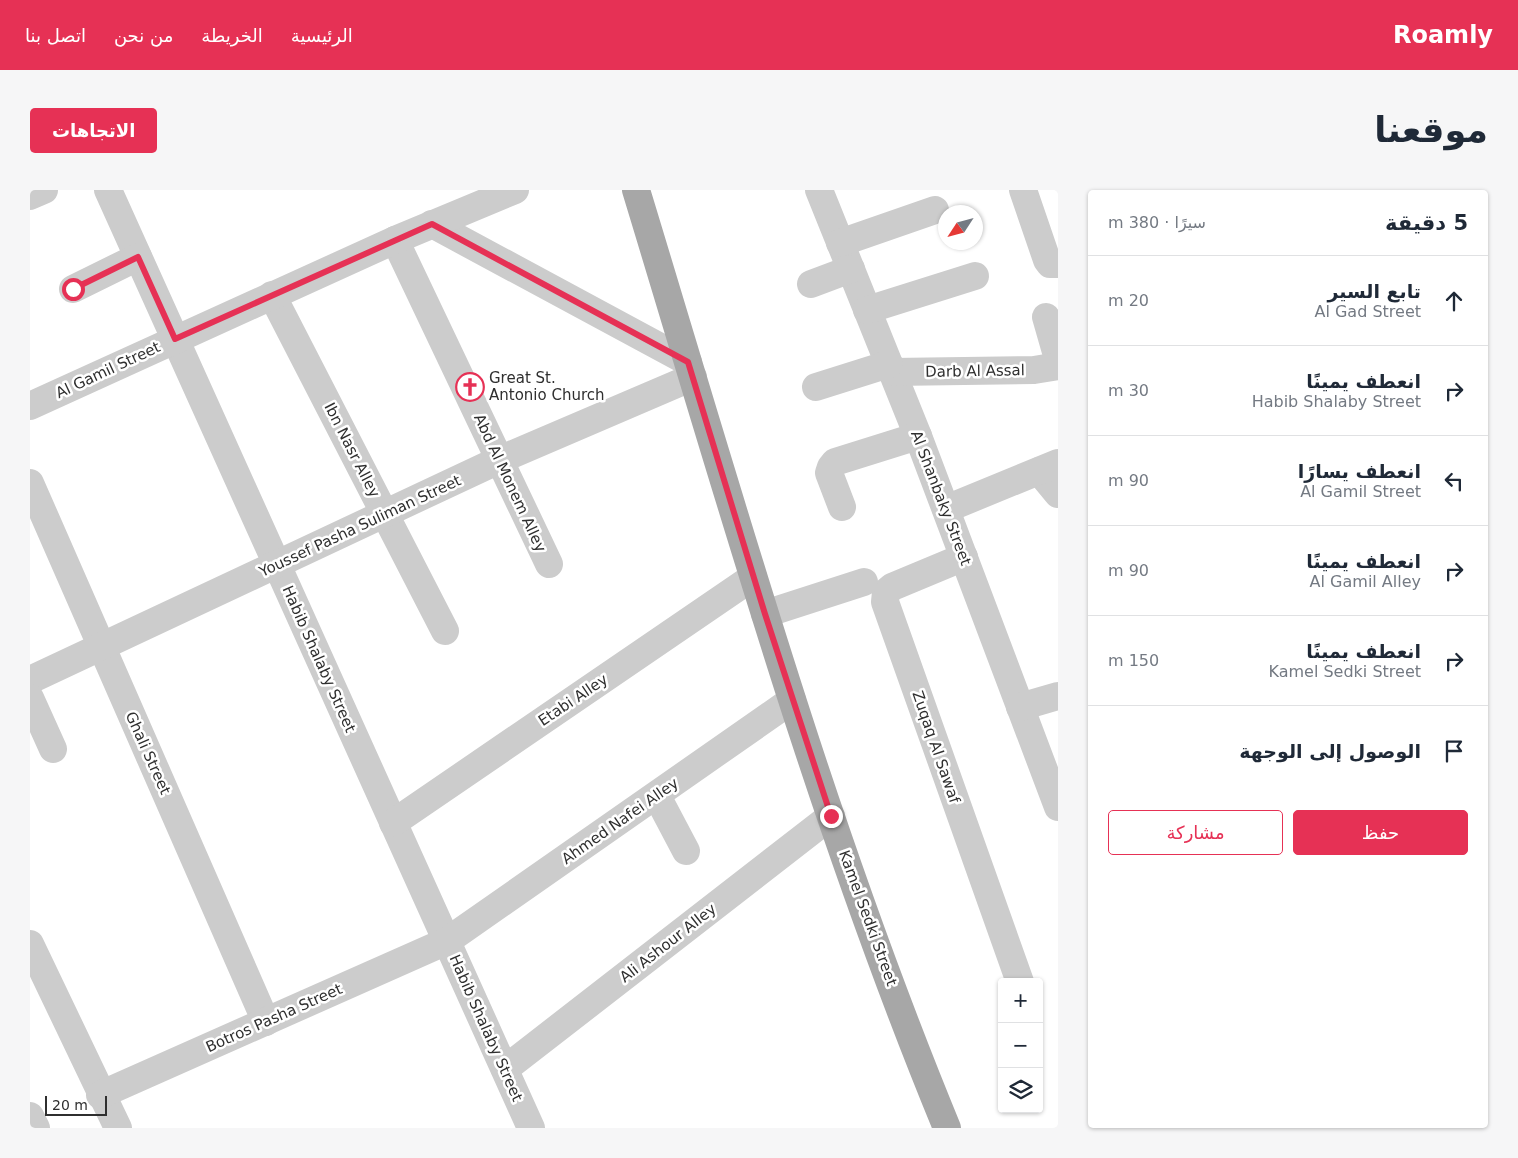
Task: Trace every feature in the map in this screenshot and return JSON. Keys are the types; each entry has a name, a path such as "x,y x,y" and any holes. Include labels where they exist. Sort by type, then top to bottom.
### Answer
{"main road":[{"name":"Kamel Sedki Street","path":"636,190 792,700 873,936 947,1128"}],"street":[{"path":"30,196 44,190"},
{"name":"Habib Shalaby Street","path":"108,190 531,1128"},
{"name":"Al Gamil Street","path":"30,406 395,240 515,190"},
{"name":"Al Shanbaky Street","path":"819,190 918,436 1020,707 1049,760 1058,807"},
{"path":"1027,192 1046,260 1050,264 1058,264"},
{"path":"840,243 935,210"},
{"path":"432,224 691,369"},
{"name":"Abd Al Monem Alley","path":"395,240 549,564"},
{"path":"73,289 138,257"},
{"path":"811,284 851,269"},
{"path":"867,310 975,276"},
{"name":"Ibn Nasr Alley","path":"272,295 445,631"},
{"path":"1046,317 1058,359"},
{"name":"Darb Al Assal","path":"816,387 891,368 1034,370 1058,366"},
{"name":"Youssef Pasha Suliman Street","path":"30,680 691,369"},
{"path":"842,507 829,473 834,462 918,436"},
{"path":"946,509 1048,467 1058,494"},
{"name":"Ghali Street","path":"30,483 266,1022"},
{"name":"Zuqaq Al Sawaf","path":"964,557 892,587 886,592 885,602 1019,978"},
{"name":"Etabi Alley","path":"393,823 753,577"},
{"path":"765,614 864,582"},
{"path":"1020,707 1058,696"},
{"path":"30,698 53,750"},
{"name":"Ahmed Nafei Alley","path":"447,941 792,700"},
{"path":"657,796 686,851"},
{"name":"Ali Ashour Alley","path":"505,1069 831,816"},
{"name":"Botros Pasha Street","path":"100,1095 447,941"},
{"path":"30,944 100,1095 118,1128"},
{"path":"30,1116 36,1128"}],"place":[{"name":"Great St. Antonio Church","path":"470,387"}],"route":[{"path":"73,289 138,257 175,339 432,224 688,362 792,700 831,816"}]}
